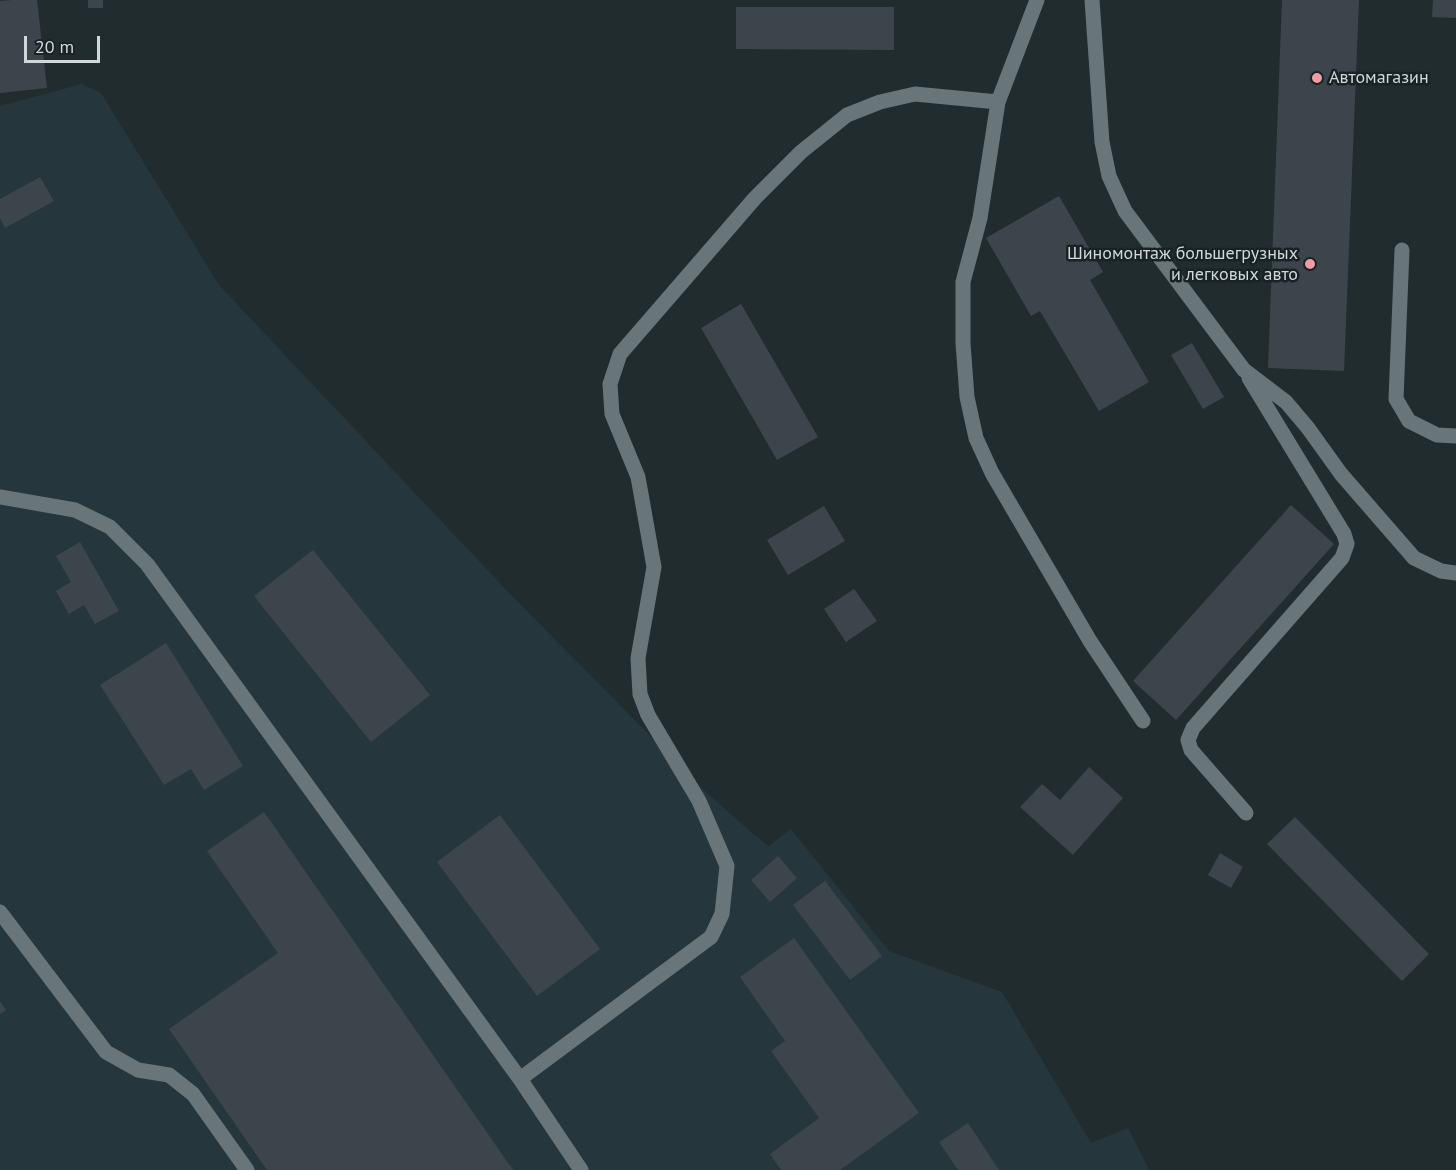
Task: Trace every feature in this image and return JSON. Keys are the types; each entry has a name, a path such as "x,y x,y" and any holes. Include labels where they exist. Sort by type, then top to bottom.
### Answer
{"lane":[{"path":"1037,0 998,102 980,218 963,282 966,386 976,438 992,473 1090,641 1143,721"},
{"path":"1092,0 1102,142 1109,176 1125,210 1244,370 1344,534 1347,544 1342,558 1193,728 1188,740 1191,750 1246,813"},
{"path":"520,1079 711,937 722,914 727,866 699,801 648,716 640,694 638,658 654,567 638,477 612,414 610,384 620,354 755,198 801,152 847,115 880,102 915,94 998,102"},
{"path":"1402,250 1396,399 1409,421 1437,435 1456,436"},
{"path":"1244,370 1286,402 1341,474 1414,558 1441,571 1456,573"},
{"path":"0,497 75,510 110,528 147,564 520,1079 581,1170"},
{"path":"0,912 106,1052 138,1070 169,1075 194,1094 247,1170"}],"shaded area":[{"path":"82,84 101,93 219,285 511,595 707,793 751,832 769,846 791,829 889,951 1002,992 1091,1143 1128,1128 1149,1170 0,1170 0,106"}],"building":[{"path":"37,0 47,88 0,93 0,1"},
{"path":"88,0 103,0 103,8 88,8"},
{"path":"1282,0 1359,0 1344,371 1268,368"},
{"path":"1433,0 1456,0 1456,18 1432,17"},
{"path":"736,7 894,7 894,50 736,49"},
{"path":"40,177 54,201 5,228 0,218 0,199"},
{"path":"1059,196 1103,272 1090,280 1149,382 1099,411 1040,311 1031,316 986,238"},
{"path":"741,304 818,437 777,460 701,328"},
{"path":"1192,343 1224,397 1203,409 1171,355"},
{"path":"1291,505 1334,544 1176,720 1133,681"},
{"path":"824,506 845,541 788,575 767,540"},
{"path":"80,542 119,611 95,624 84,605 69,614 56,591 71,582 56,556"},
{"path":"313,550 430,695 371,742 254,596"},
{"path":"854,589 877,621 846,642 824,609"},
{"path":"166,643 243,766 204,790 191,769 164,785 100,685"},
{"path":"1089,767 1123,798 1073,855 1020,807 1042,784 1060,800"},
{"path":"264,812 513,1170 267,1170 169,1029 278,953 207,851"},
{"path":"500,815 600,949 537,996 437,862"},
{"path":"1295,817 1429,954 1402,981 1267,844"},
{"path":"1220,853 1243,867 1231,888 1208,875"},
{"path":"778,856 797,878 770,902 751,880"},
{"path":"825,881 882,956 850,980 793,905"},
{"path":"794,938 919,1113 840,1170 781,1170 770,1154 819,1118 771,1051 785,1041 740,977"},
{"path":"0,1001 6,1010 0,1014"},
{"path":"968,1123 999,1170 958,1170 939,1142"}],"place":[{"name":"Автомагазин","path":"1317,78"},
{"name":"Шиномонтаж большегрузных и легковых авто","path":"1310,264"}]}
